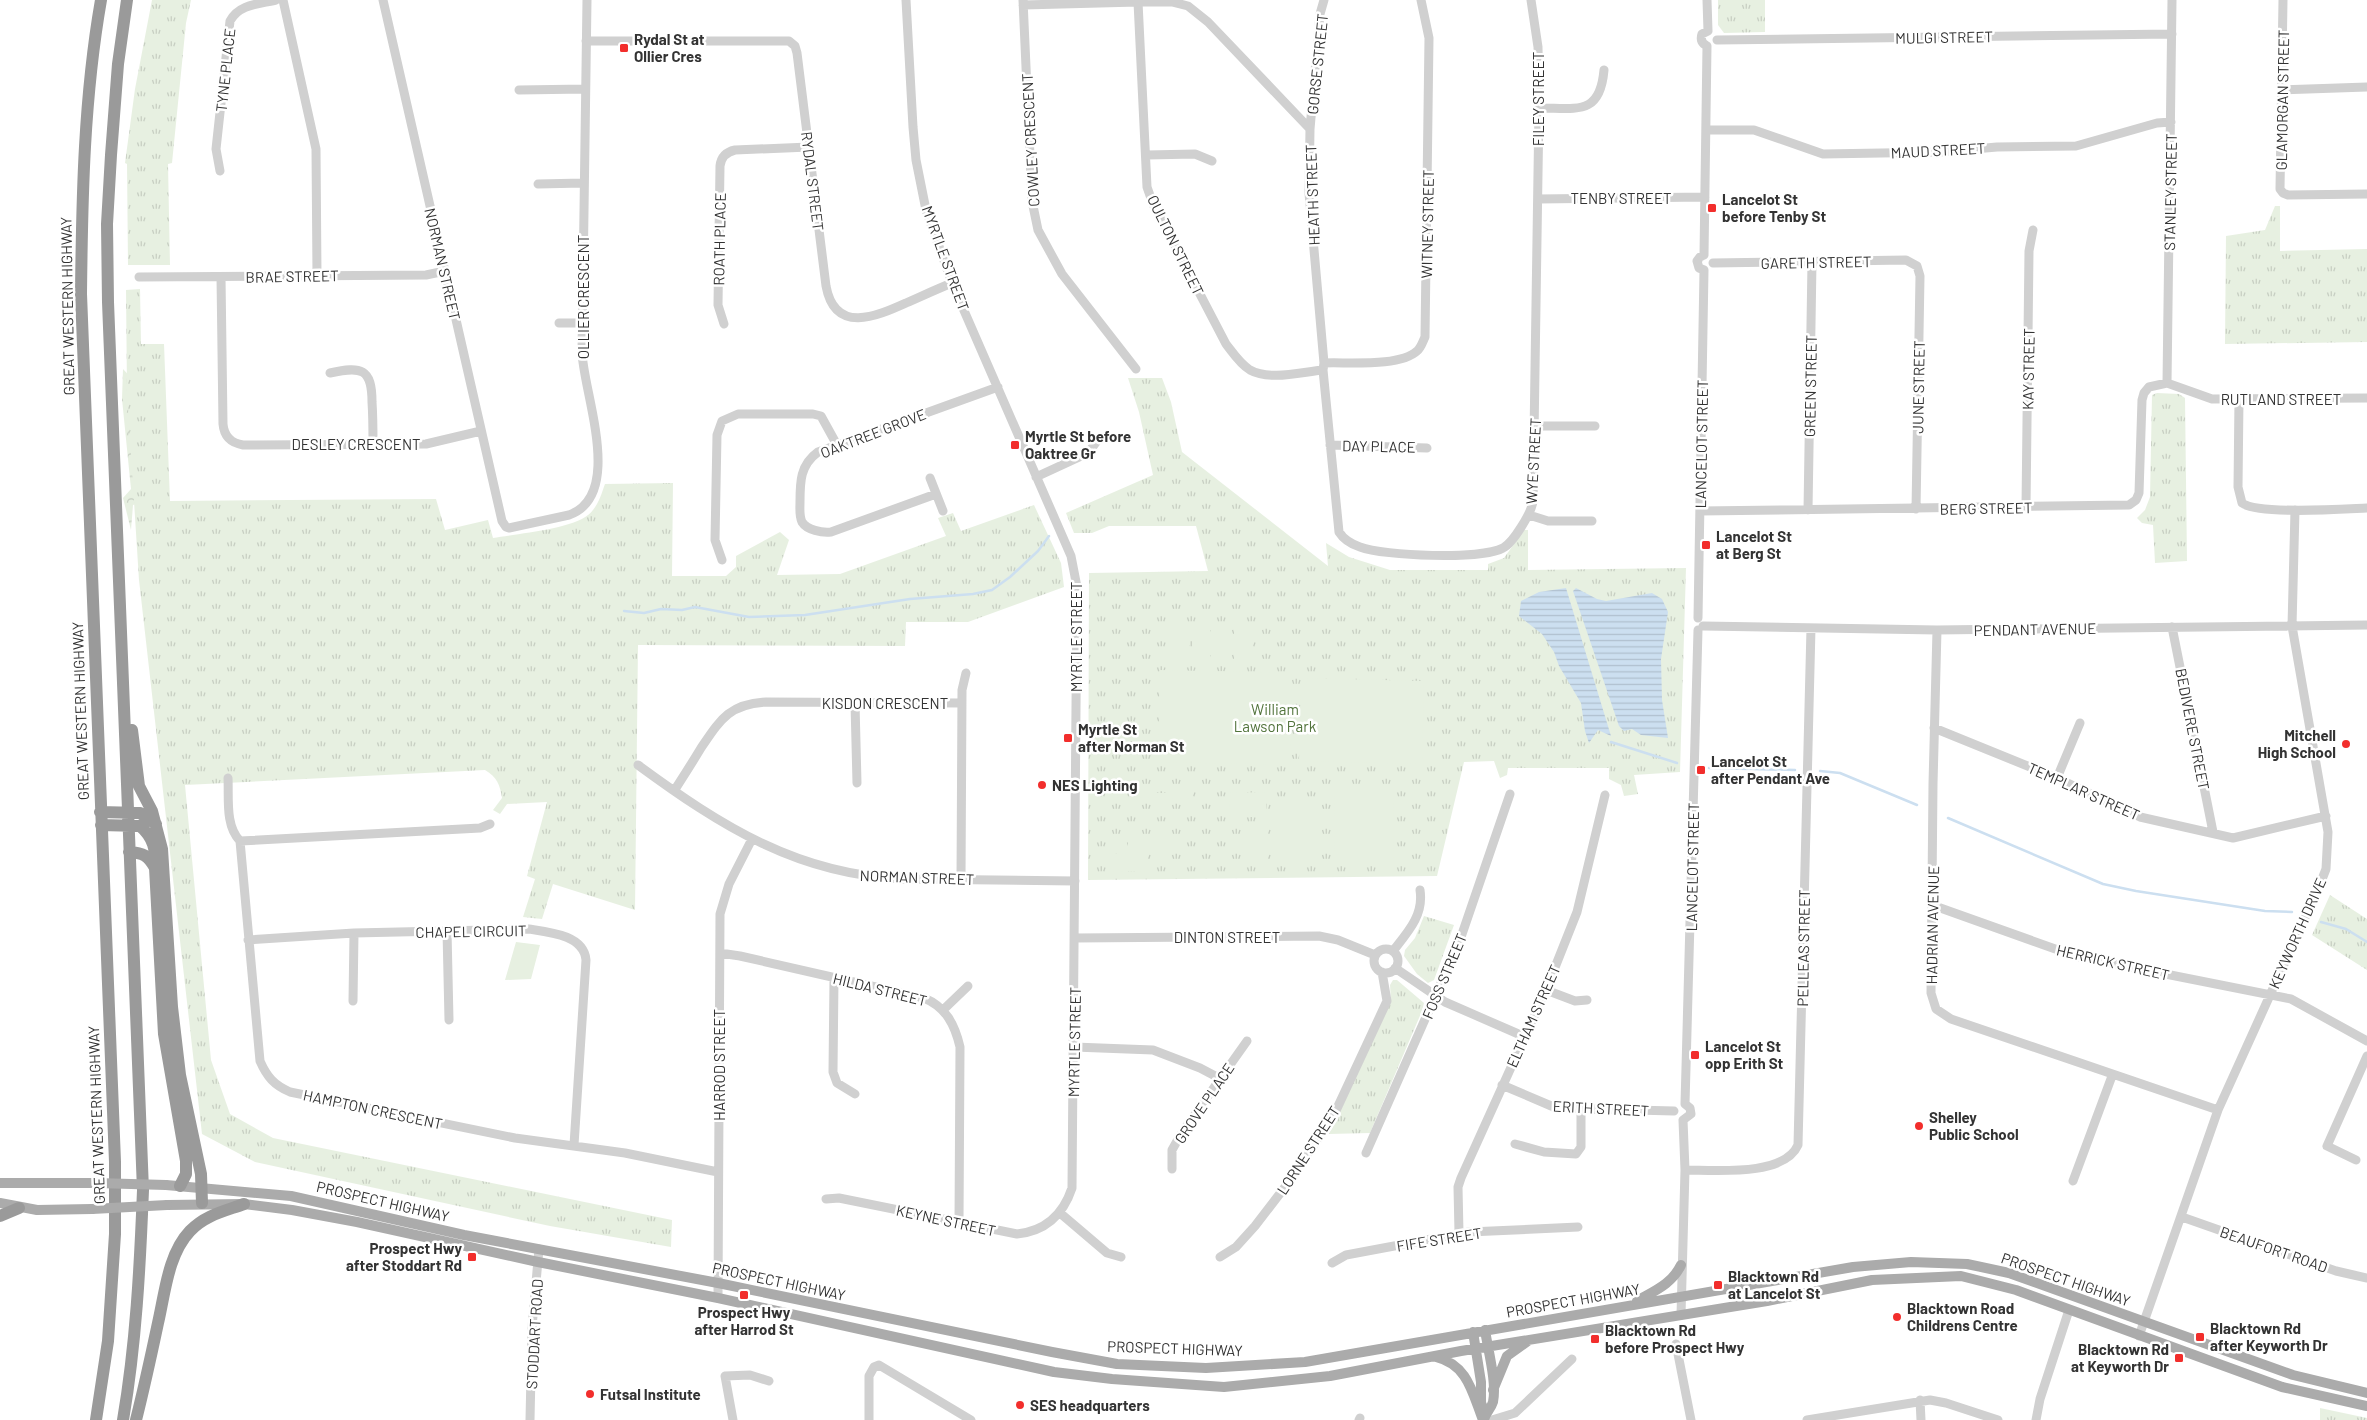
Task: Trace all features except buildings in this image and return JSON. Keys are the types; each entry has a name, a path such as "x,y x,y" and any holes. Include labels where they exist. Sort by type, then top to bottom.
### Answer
{"highway":[{"name":"GREAT WESTERN HIGHWAY","path":"96,1420 108,1342 115,1234 115,1162 81,294 82,199 87,117 101,0"},
{"path":"123,1420 134,1342 143,1190 112,416 107,224 118,73 127,0"},
{"path":"122,643 139,786 156,824 162,849 172,1007 178,1055 201,1174 202,1203"},
{"path":"100,812 128,818 140,826 153,841 156,853 154,868 164,1034 186,1161 186,1174 180,1186"},
{"path":"101,825 140,813 156,824"},
{"path":"129,852 143,853 149,857 154,868"},
{"path":"136,1420 169,1276 178,1248 190,1231 201,1222 221,1212 244,1204"},
{"path":"0,1216 19,1208"}],"main road":[{"name":"PROSPECT HIGHWAY","path":"0,1183 166,1185 291,1196 464,1235 718,1283 1052,1352 1117,1364 1206,1368 1306,1362 1853,1267 1911,1262 1968,1264 2010,1273 2293,1375 2367,1393"},
{"name":"PROSPECT HIGHWAY","path":"0,1203 37,1210 202,1203 244,1204 292,1210 718,1298 1054,1372 1112,1379 1224,1387 1330,1376 1481,1347 1681,1315 1872,1280 1946,1275 1988,1281 2282,1387 2367,1406"},
{"path":"1632,1304 1669,1282 1676,1276 1681,1265"},
{"path":"1485,1330 1481,1347 1481,1403 1486,1418"},
{"path":"1473,1332 1481,1347 1493,1390 1493,1404 1486,1418"},
{"path":"1493,1390 1507,1356 1531,1339"},
{"path":"1434,1356 1447,1360 1461,1371 1486,1418"}],"street":[{"name":"TYNE PLACE","path":"220,171 216,149 230,21 235,13 244,8 276,0"},
{"path":"283,0 316,149 317,275"},
{"name":"NORMAN STREET","path":"383,0 502,521 506,527"},
{"name":"OLLIER CRESCENT","path":"506,527 517,527 575,513 590,500 595,488 597,432 583,370 582,323 587,0"},
{"name":"MYRTLE STREET","path":"906,0 916,160 926,210 952,282 1071,556 1077,582 1072,1188 1060,1213"},
{"name":"GORSE STREET","path":"1310,129 1320,14 1324,0"},
{"name":"WITNEY STREET","path":"1324,367 1391,361 1407,357 1419,350 1424,337 1429,38 1421,0"},
{"name":"FILEY STREET","path":"1531,0 1538,47 1538,199"},
{"path":"1707,0 1708,31"},
{"name":"STANLEY STREET","path":"2167,383 2172,0"},
{"name":"GLAMORGAN STREET","path":"2283,0 2280,189 2283,193 2288,194 2367,194"},
{"name":"HEATH STREET","path":"1023,2 1172,2 1188,6 1208,22 1310,129 1309,193 1330,445 1338,525 1342,537"},
{"name":"COWLEY CRESCENT","path":"1023,2 1032,201 1038,230 1062,274 1136,369"},
{"name":"OULTON STREET","path":"1138,2 1147,187 1153,204 1226,344 1237,358 1250,370 1269,375 1324,367"},
{"path":"1708,31 1714,33 1717,40 1712,46 1703,44 1701,39 1702,34 1708,31"},
{"name":"MULGI STREET","path":"1717,40 2172,34"},
{"name":"RYDAL STREET","path":"586,41 782,40 794,42 797,53 827,291 842,318 860,319 874,317 952,282"},
{"path":"1704,255 1708,46"},
{"path":"1539,108 1574,108 1589,104 1600,94 1604,70"},
{"path":"2282,90 2367,87"},
{"path":"519,90 585,89"},
{"name":"MAUD STREET","path":"1706,130 1754,130 1823,154 1940,152 1997,147 2076,146 2157,123 2171,122"},
{"name":"ROATH PLACE","path":"724,324 718,305 720,166 722,152 809,148"},
{"path":"1146,155 1194,154 1212,161"},
{"path":"538,184 584,183"},
{"name":"TENBY STREET","path":"1538,199 1704,197"},
{"name":"WYE STREET","path":"1342,537 1360,547 1379,553 1470,554 1494,552 1507,546 1528,515 1534,501 1538,199"},
{"name":"KAY STREET","path":"2026,507 2029,251 2033,230"},
{"path":"1704,255 1712,258 1713,263 1710,269 1704,270 1698,266 1697,261 1704,255"},
{"name":"GARETH STREET","path":"1713,263 1906,260 1917,266"},
{"name":"GREEN STREET","path":"1808,510 1812,262"},
{"name":"JUNE STREET","path":"1916,509 1920,276 1917,266"},
{"name":"BRAE STREET","path":"138,277 426,275 445,270"},
{"name":"LANCELOT STREET","path":"1685,1104 1700,625 1704,270"},
{"path":"221,277 223,424 230,440 223,447"},
{"path":"559,323 582,323"},
{"path":"330,373 353,369 363,372 369,378 372,388 373,444"},
{"name":"RUTLAND STREET","path":"2167,383 2212,399 2367,398"},
{"name":"BERG STREET","path":"1700,511 2122,506 2134,502 2139,496 2143,394 2152,386 2167,383"},
{"name":"OAKTREE GROVE","path":"802,521 800,482 803,470 814,455 998,387"},
{"path":"2238,399 2240,500 2246,506 2252,508 2295,510 2367,508"},
{"path":"722,560 715,540 717,435 721,416 738,414 812,414 821,416 837,445"},
{"path":"1535,426 1595,426"},
{"name":"DESLEY CRESCENT","path":"230,440 243,445 431,443 481,431"},
{"path":"1036,477 1088,453 1100,437"},
{"name":"DAY PLACE","path":"1330,445 1427,448"},
{"path":"930,478 943,511"},
{"path":"793,525 802,521 807,527 817,531 834,531 936,494"},
{"name":"KEYWORTH DRIVE","path":"2139,1336 2218,1110 2326,869 2328,832 2326,816 2292,626 2295,510"},
{"path":"1528,515 1548,521 1592,521"},
{"name":"PENDANT AVENUE","path":"1700,625 1937,630 2367,626"},
{"name":"BEDIVERE STREET","path":"2172,627 2214,832"},
{"name":"PELLEAS STREET","path":"1685,1170 1740,1170 1773,1164 1784,1161 1798,1145 1810,628"},
{"name":"HADRIAN AVENUE","path":"1937,630 1931,993 1936,1009 1951,1019 2112,1076 2218,1110"},
{"path":"962,703 963,682 966,673"},
{"name":"KISDON CRESCENT","path":"674,791 718,723 737,708 758,702 962,703 961,880"},
{"path":"854,703 858,783"},
{"path":"2057,778 2080,723"},
{"name":"TEMPLAR STREET","path":"1934,728 2057,778 2140,817 2214,832 2233,838 2326,816"},
{"name":"NORMAN STREET","path":"638,765 674,791 752,839 806,862 849,874 891,879 1075,881"},
{"name":"HAMPTON CRESCENT","path":"228,778 230,825 234,835 240,841 260,1061 266,1076 278,1087 290,1092 515,1138 625,1153 718,1172"},
{"name":"FOSS STREET","path":"1366,1154 1460,940 1510,794"},
{"name":"ELTHAM STREET","path":"1459,1233 1459,1182 1523,1036 1546,990 1577,912 1605,795"},
{"path":"240,841 480,828 490,824"},
{"name":"HARROD STREET","path":"718,1298 720,914 723,900 752,839"},
{"path":"1393,951 1414,924 1422,902 1420,890"},
{"name":"HERRICK STREET","path":"1932,905 2075,956 2291,1000 2367,1041"},
{"name":"CHAPEL CIRCUIT","path":"248,940 354,933 529,929 569,939 583,948 586,960 574,1146"},
{"path":"447,931 449,1020"},
{"path":"353,1001 354,933"},
{"name":"DINTON STREET","path":"1075,938 1319,936 1338,940 1375,955"},
{"path":"1383,949 1393,951 1398,961 1396,968 1389,972 1382,972 1376,967 1375,955 1383,949"},
{"name":"HILDA STREET","path":"720,953 924,998 943,1010 952,1022 960,1047 959,1222"},
{"path":"1396,968 1435,996 1523,1036"},
{"name":"LORNE STREET","path":"1220,1257 1236,1247 1255,1226 1285,1187 1332,1117 1387,1001 1382,972"},
{"path":"834,978 833,1072 837,1083 855,1094"},
{"path":"943,1010 968,986"},
{"path":"1546,990 1575,1001 1587,1000"},
{"name":"GROVE PLACE","path":"1172,1169 1172,1150 1220,1078 1248,1042"},
{"path":"1074,1047 1153,1050 1200,1068 1220,1078"},
{"path":"2356,1160 2327,1146 2367,1056"},
{"path":"2073,1181 2112,1076"},
{"name":"ERITH STREET","path":"1502,1086 1549,1106 1580,1110 1674,1111"},
{"path":"1685,1104 1691,1112 1688,1118 1683,1120 1676,1116 1674,1111 1677,1106 1685,1104"},
{"path":"1515,1144 1544,1152 1576,1154 1581,1148 1580,1110"},
{"path":"1681,1315 1685,1170 1683,1120"},
{"name":"KEYNE STREET","path":"826,1199 839,1198 1003,1232 1024,1233 1046,1226 1060,1213"},
{"path":"1060,1213 1107,1253 1121,1257"},
{"name":"BEAUFORT ROAD","path":"2182,1216 2336,1271 2367,1278"},
{"name":"FIFE STREET","path":"1332,1263 1346,1255 1459,1233 1578,1227"},
{"name":"STODDART ROAD","path":"530,1420 532,1327 539,1249"},
{"path":"2036,1420 2040,1399 2069,1310"},
{"path":"1676,1344 1692,1420"},
{"path":"1486,1418 1515,1413 1572,1359"},
{"path":"869,1420 870,1376 874,1367 879,1365 884,1366 971,1420"},
{"path":"733,1420 724,1376 750,1375 769,1381"},
{"path":"1920,1400 1920,1420"},
{"path":"1807,1420 1920,1400 1938,1400 1998,1420"}],"green space":[{"path":"152,0 191,0 186,23 172,163 168,164 170,265 128,265 127,164 125,163 135,89"},
{"path":"1718,0 1765,0 1765,32 1724,33 1718,25"},
{"path":"2275,206 2280,206 2280,251 2367,249 2367,342 2225,344 2226,236 2265,230"},
{"path":"140,289 141,344 164,344 170,501 436,499 445,530 488,520 493,538 529,533 580,520 588,515 599,501 605,484 673,483 672,576 726,576 736,567 736,556 780,532 789,540 777,575 840,574 946,536 938,518 953,513 961,531 1034,505 1061,563 1064,587 968,622 906,622 905,646 638,645 635,910 553,884 542,919 523,917 535,879 527,876 547,802 507,804 500,814 493,810 502,798 499,785 485,770 185,785 211,1060 230,1114 273,1138 672,1220 671,1247 550,1226 255,1162 202,1134 139,580 127,391 126,290"},
{"path":"123,369 136,383 143,502 133,505 131,530 123,498 131,489 122,399"},
{"name":"William Lawson Park","path":"1128,378 1162,378 1171,402 1182,452 1328,566 1326,543 1349,557 1390,570 1488,570 1488,564 1504,558 1524,530 1528,530 1528,570 1686,568 1680,772 1634,775 1638,794 1624,796 1621,785 1609,779 1609,768 1508,768 1507,775 1500,778 1494,761 1464,762 1437,876 1088,880 1089,573 1208,571 1196,526 1109,526 1092,533 1074,533 1066,513 1153,475 1139,412"},
{"path":"2157,393 2179,394 2185,398 2187,561 2155,563 2153,525 2142,523 2137,518 2145,510 2150,497 2152,395"},
{"path":"1171,626 1189,626 1189,663 1171,663"},
{"path":"1192,626 1210,626 1210,663 1192,663"},
{"path":"1213,626 1231,626 1231,664 1213,663"},
{"path":"1234,627 1252,627 1252,664 1234,664"},
{"path":"1160,670 1292,673 1290,765 1158,762"},
{"path":"1301,678 1424,681 1422,764 1299,761"},
{"path":"1334,787 1393,787 1394,860 1335,860"},
{"path":"1181,791 1193,791 1193,799 1136,797 1136,793 1180,793"},
{"path":"1266,792 1267,817 1230,817 1229,793"},
{"path":"1273,798 1322,798 1322,860 1273,860"},
{"path":"1242,823 1267,823 1267,860 1243,860"},
{"path":"1128,834 1167,834 1167,853 1147,853 1147,871 1107,872 1107,854 1128,853"},
{"path":"2330,895 2367,919 2367,970 2312,935"},
{"path":"1424,916 1454,925 1434,980 1428,983 1417,974 1404,956 1405,950 1415,938"},
{"path":"516,942 540,945 531,979 505,980"},
{"path":"1393,980 1397,980 1424,1003 1422,1011 1370,1133 1329,1134 1391,1001 1390,985"},
{"path":"2320,1408 2367,1418 2367,1420 2320,1420"}],"water":[{"path":"1566,588 1611,736 1598,730 1589,743 1585,731 1581,703 1559,666 1554,652 1542,634 1519,616 1521,601 1539,592"},
{"path":"1576,588 1597,599 1606,601 1652,593 1662,599 1668,612 1661,659 1662,700 1668,738 1641,735 1632,729 1624,731 1619,726 1573,591"}],"waterway":[{"path":"624,611 644,613 661,609 682,610 695,607 749,617 805,615 910,599 973,594 992,590 1010,577 1038,551 1049,536"},
{"path":"1611,742 1677,763"},
{"path":"1709,768 1795,770"},
{"path":"1820,771 1840,773 1917,805"},
{"path":"1948,818 2103,884 2265,911 2292,912"},
{"path":"2321,922 2346,929 2367,942"}],"place":[{"name":"Rydal St at Ollier Cres","path":"624,48"},
{"name":"Lancelot St before Tenby St","path":"1712,208"},
{"name":"Myrtle St before Oaktree Gr","path":"1015,445"},
{"name":"Lancelot St at Berg St","path":"1706,545"},
{"name":"Myrtle St after Norman St","path":"1068,738"},
{"name":"Mitchell High School","path":"2346,744"},
{"name":"Lancelot St after Pendant Ave","path":"1701,770"},
{"name":"NES Lighting","path":"1042,785"},
{"name":"Lancelot St opp Erith St","path":"1695,1055"},
{"name":"Shelley Public School","path":"1919,1126"},
{"name":"Prospect Hwy after Stoddart Rd","path":"472,1257"},
{"name":"Blacktown Rd at Lancelot St","path":"1718,1285"},
{"name":"Prospect Hwy after Harrod St","path":"744,1295"},
{"name":"Blacktown Road Childrens Centre","path":"1897,1317"},
{"name":"Blacktown Rd after Keyworth Dr","path":"2200,1337"},
{"name":"Blacktown Rd before Prospect Hwy","path":"1595,1339"},
{"name":"Blacktown Rd at Keyworth Dr","path":"2179,1358"},
{"name":"Futsal Institute","path":"590,1394"},
{"name":"SES headquarters","path":"1020,1405"}]}
